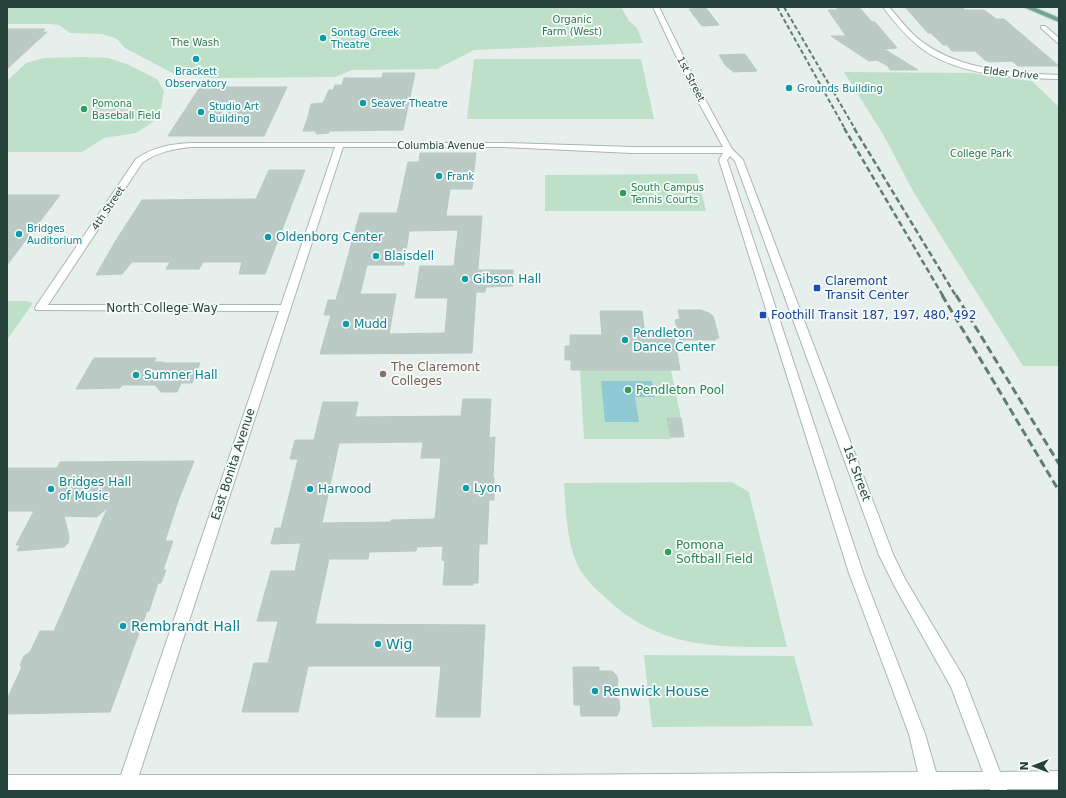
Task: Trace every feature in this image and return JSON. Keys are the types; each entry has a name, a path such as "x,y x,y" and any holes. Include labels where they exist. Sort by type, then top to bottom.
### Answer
{"main road":[{"path":"1027,7 1059,20"}],"street":[{"name":"1st Street","path":"656,7 687,72 729,150 740,160 886,555 900,583 958,683 997,786"},
{"name":"Elder Drive","path":"886,7 913,39 922,45 964,65 987,71 1013,75 1059,77"},
{"path":"1043,27 1059,42"},
{"name":"Columbia Avenue","path":"153,152 170,147 191,145 505,145 632,150 729,150"},
{"name":"East Bonita Avenue","path":"125,787 340,145"},
{"path":"729,150 723,160 856,573 917,734 931,786"},
{"name":"4th Street","path":"40,308 139,162 153,152"},
{"name":"North College Way","path":"40,308 285,308"},
{"path":"7,784 125,787 536,788 997,786 1059,780"}],"green space":[{"name":"The Wash","path":"7,7 621,7 629,21 637,28 643,43 474,50 437,69 352,70 335,77 216,78 178,76 125,48 117,39 102,34 70,33 59,25 51,24 7,24"},
{"name":"Pomona Baseball Field","path":"44,58 108,58 127,64 157,79 164,91 160,114 152,123 136,133 104,138 82,152 7,152 7,81 26,63"},
{"path":"474,59 641,59 654,119 467,119"},
{"name":"College Park","path":"844,72 971,73 1032,81 1059,107 1059,366 1023,366 914,193 884,136"},
{"name":"South Campus Tennis Courts","path":"697,174 706,211 545,211 545,175"},
{"path":"7,301 26,301 33,303 7,340"},
{"name":"Pendleton Pool","path":"580,370 671,370 681,418 668,419 671,439 584,439"},
{"name":"Pomona Softball Field","path":"732,482 749,492 787,647 738,647 692,642 670,637 649,628 628,616 587,580 578,566 569,536 564,483"},
{"path":"644,655 794,656 813,726 652,727"}],"water":[{"path":"601,381 652,381 655,397 635,397 639,422 605,422"}],"building":[{"path":"836,7 859,7 872,22 875,22 897,48 884,49 918,70 890,70 888,66 877,60 869,61 831,36 846,36 828,10 838,10"},
{"path":"706,8 719,25 702,26 689,9"},
{"path":"906,8 963,8 965,10 984,10 996,19 1004,19 1059,66 1018,66 1012,61 990,62 985,60 975,51 952,51 947,45 943,45 931,33 928,33"},
{"path":"7,29 45,29 42,32 47,32 7,69"},
{"path":"745,54 757,71 734,72 726,66 719,55"},
{"name":"Seaver Theatre","path":"383,73 415,73 403,130 329,131 329,133 316,134 316,131 303,131 311,104 323,103 329,90 333,90 335,85 342,85 344,78 382,78"},
{"name":"Studio Art Building","path":"200,87 287,87 264,136 168,136"},
{"path":"420,153 476,153 472,189 450,189 446,216 482,216 478,270 513,270 513,286 486,287 485,292 476,292 472,353 320,354 331,315 324,315 328,300 336,300 360,213 397,213 408,162 419,162","holes":["458,230 454,266 420,266 415,298 448,298 445,333 389,334 396,294 360,294 367,265 404,265 409,231"]},
{"name":"Oldenborg Center","path":"269,170 305,170 265,274 239,274 242,262 203,262 199,269 166,269 170,262 132,262 122,274 96,275 142,200 256,199"},
{"name":"Bridges Auditorium","path":"7,195 60,195 7,265"},
{"path":"678,310 701,310 709,313 713,316 719,338 716,338 716,340 680,340 675,320 680,319"},
{"name":"Pendleton Dance Center","path":"600,311 642,311 645,335 674,335 680,370 571,370 571,360 565,360 565,346 570,346 570,335 602,335"},
{"name":"Sumner Hall","path":"94,358 156,358 154,362 200,363 192,383 181,383 177,392 161,392 155,385 122,385 120,388 76,389"},
{"path":"463,399 491,399 489,438 495,437 493,477 494,500 489,500 487,544 479,544 478,583 473,583 473,585 443,585 445,561 442,560 443,546 417,547 416,551 369,552 368,559 329,559 315,624 485,625 480,717 436,717 441,666 308,666 298,712 242,712 254,663 268,663 278,621 257,621 271,571 295,571 301,543 271,544 275,528 281,528 298,459 290,459 295,440 314,440 323,402 358,402 355,417 461,416","holes":["423,442 421,458 441,458 435,519 391,520 391,522 322,523 339,443"]},
{"path":"667,418 681,418 684,437 671,437"},
{"path":"194,461 178,501 165,541 173,541 163,570 166,570 161,583 158,583 149,611 147,611 110,712 7,714 7,699 22,667 20,665 24,656 30,652 40,631 54,631 108,507 97,517 64,516 69,536 68,543 64,547 17,551 20,545 16,545 34,511 7,511 7,468 57,468 60,462"},
{"name":"Renwick House","path":"573,667 599,667 599,671 612,671 616,675 618,680 616,696 619,700 620,709 617,716 581,716 580,705 574,705"}],"railway":[{"path":"777,7 845,129"},
{"path":"784,7 855,129"},
{"path":"844,128 943,296"},
{"path":"854,128 956,296"},
{"path":"942,295 1059,491"},
{"path":"956,295 1059,464"}],"place":[{"name":"Sontag Greek Theatre","path":"323,38"},
{"name":"Brackett Observatory","path":"196,59"},
{"name":"Grounds Building","path":"789,88"},
{"name":"Seaver Theatre","path":"363,103"},
{"name":"Pomona Baseball Field","path":"84,109"},
{"name":"Studio Art Building","path":"201,112"},
{"name":"Frank","path":"439,176"},
{"name":"South Campus Tennis Courts","path":"623,193"},
{"name":"Bridges Auditorium","path":"19,234"},
{"name":"Oldenborg Center","path":"268,237"},
{"name":"Blaisdell","path":"376,256"},
{"name":"Gibson Hall","path":"465,279"},
{"name":"Claremont Transit Center","path":"817,288"},
{"name":"Foothill Transit 187, 197, 480, 492","path":"763,315"},
{"name":"Mudd","path":"346,324"},
{"name":"Pendleton Dance Center","path":"625,340"},
{"name":"The Claremont Colleges","path":"383,374"},
{"name":"Sumner Hall","path":"136,375"},
{"name":"Pendleton Pool","path":"628,390"},
{"name":"Lyon","path":"466,488"},
{"name":"Bridges Hall of Music","path":"51,489"},
{"name":"Harwood","path":"310,489"},
{"name":"Pomona Softball Field","path":"668,552"},
{"name":"Rembrandt Hall","path":"123,626"},
{"name":"Wig","path":"378,644"},
{"name":"Renwick House","path":"595,691"}],"park label":[{"name":"Organic Farm (West)","path":"572,24"}]}
